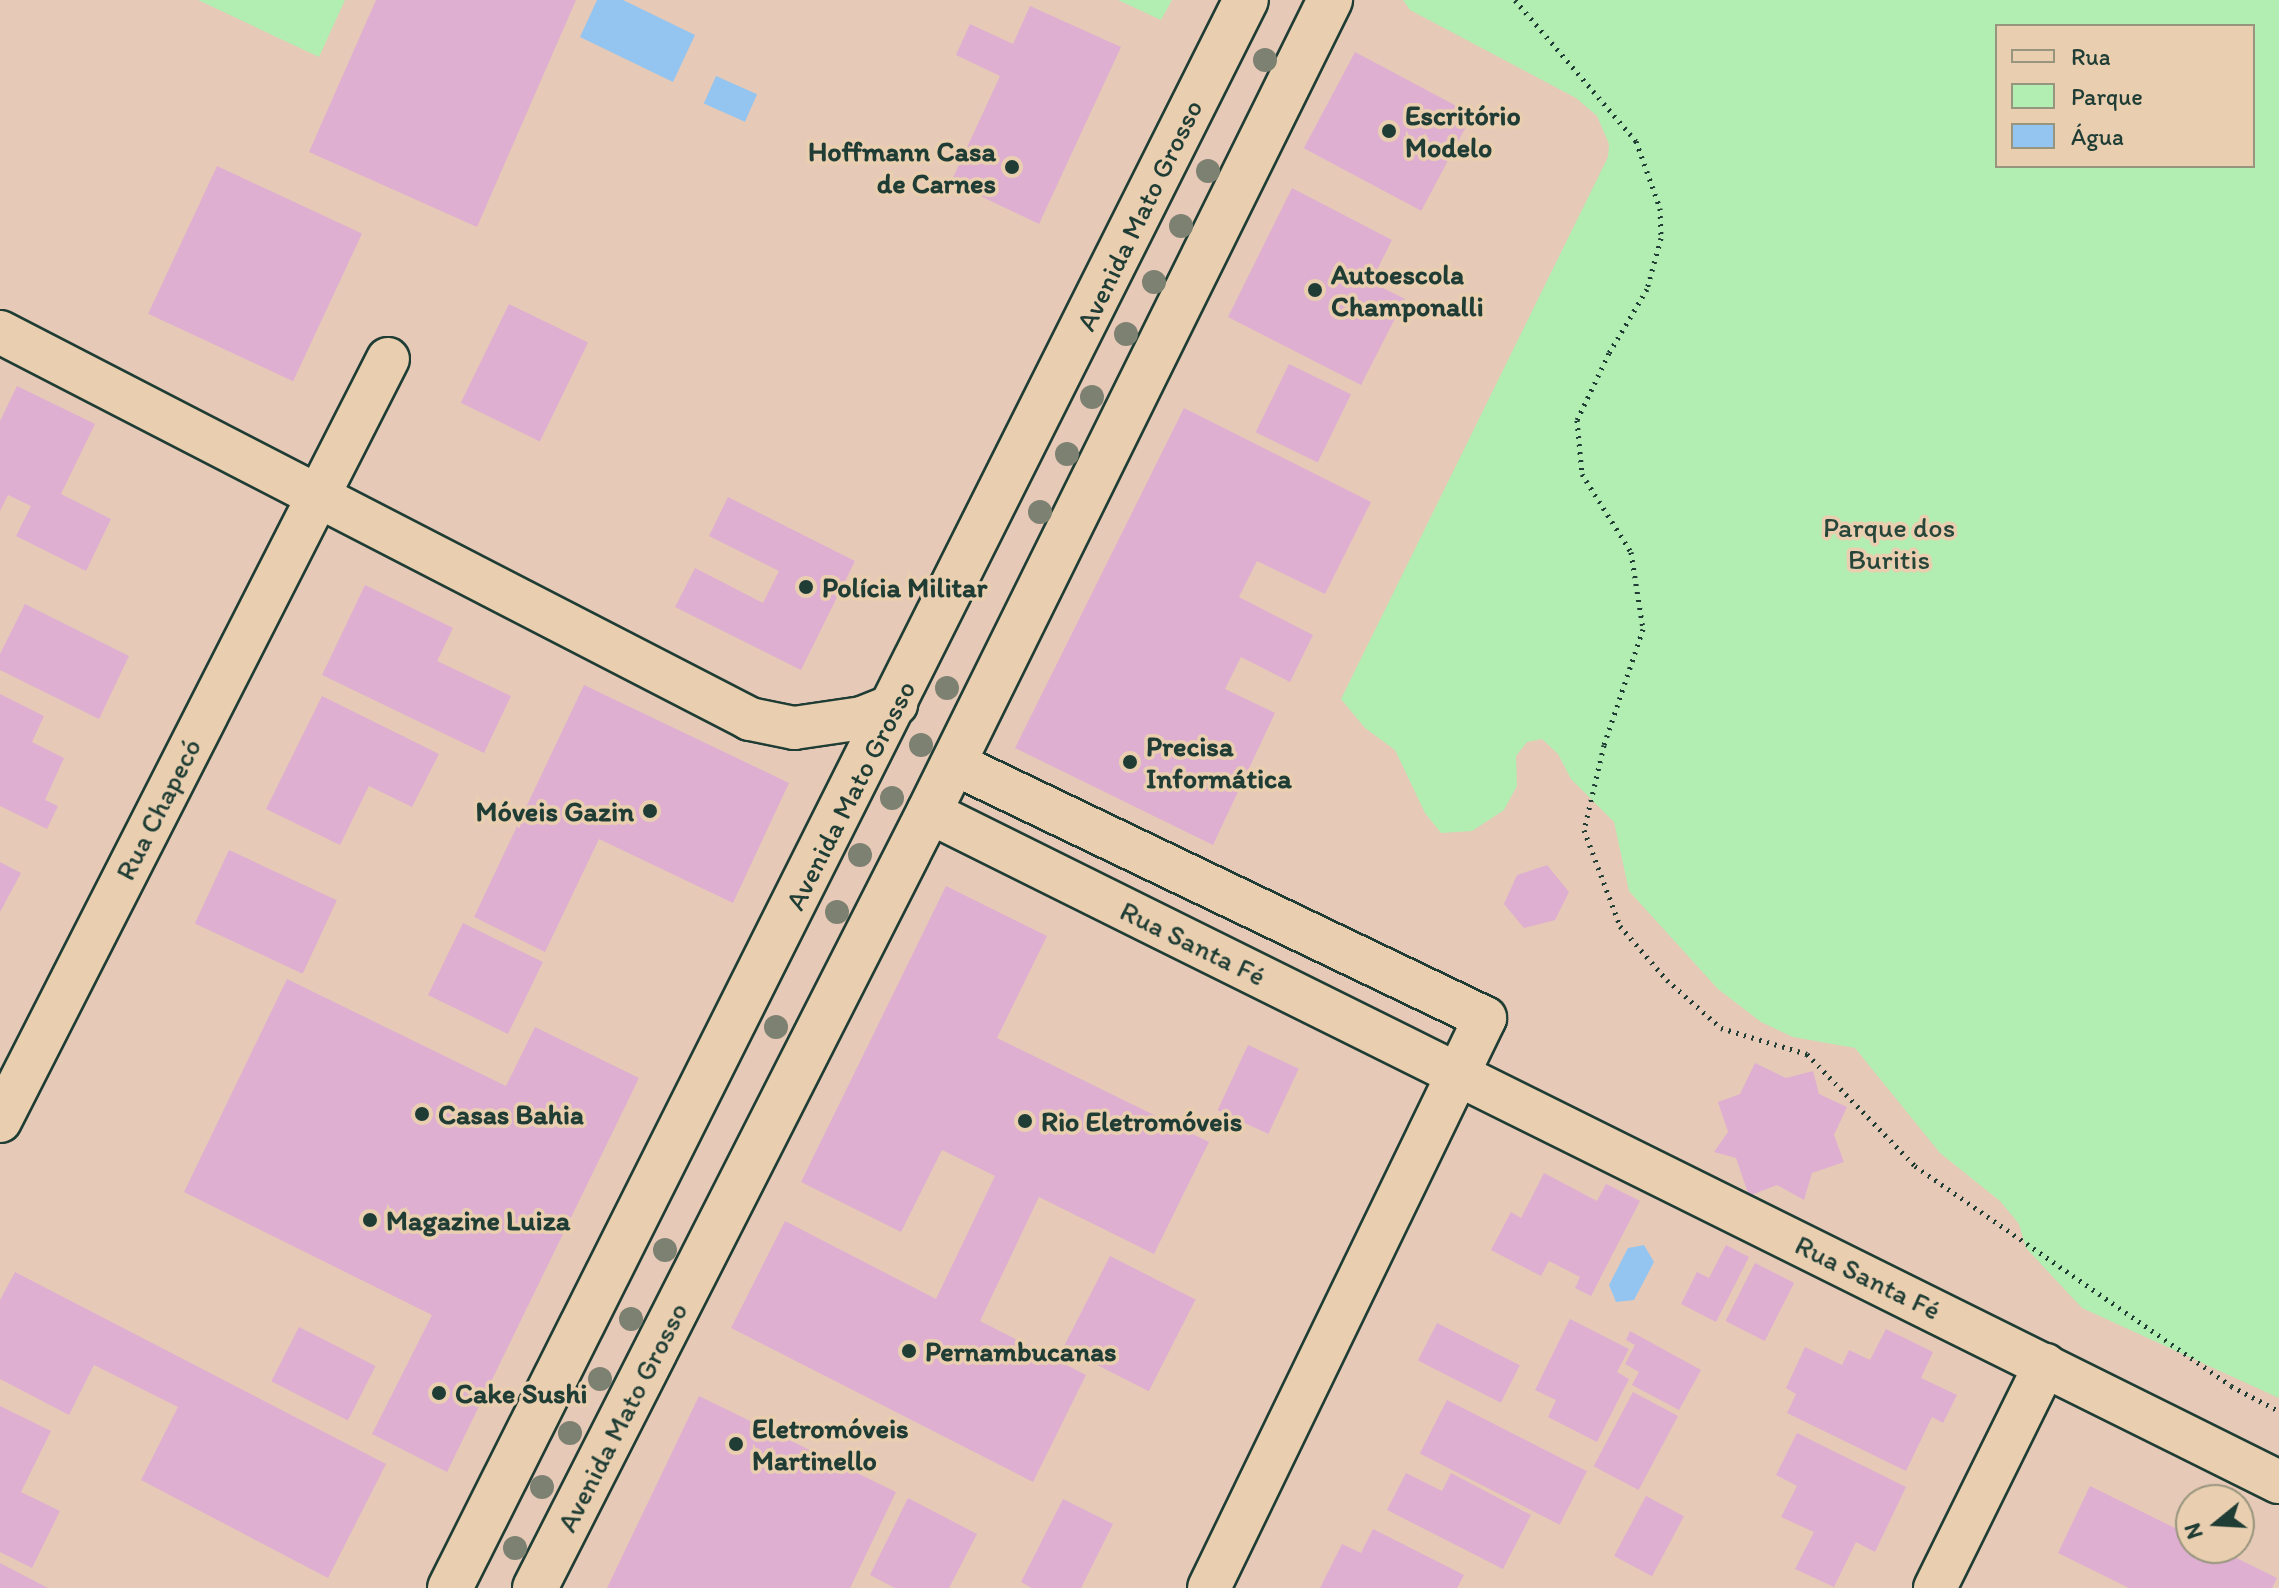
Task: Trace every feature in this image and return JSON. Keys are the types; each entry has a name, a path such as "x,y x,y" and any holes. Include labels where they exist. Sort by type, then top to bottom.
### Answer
{"main road":[{"name":"Avenida Mato Grosso","path":"450,1588 896,704 1246,0"},
{"name":"Avenida Mato Grosso","path":"535,1588 929,812 1330,0"}],"street":[{"path":"0,332 750,719 805,727 862,718 896,704"},
{"name":"Rua Chapecó","path":"0,1121 388,359"},
{"path":"953,763 1485,1018 1209,1588"},
{"name":"Rua Santa Fé","path":"929,812 2279,1482"},
{"path":"1935,1588 2045,1365"}],"path":[{"path":"1515,0 1636,141 1660,208 1661,238 1647,289 1577,420 1582,474 1631,552 1643,629 1604,745 1584,830 1620,926 1667,980 1721,1028 1807,1054 1915,1166 2231,1386 2279,1411"}],"green space":[{"path":"198,0 345,0 319,57"},
{"path":"1118,0 1172,0 1161,20"},
{"name":"Parque dos Buritis","path":"1403,0 2279,0 2279,1398 2082,1308 2026,1248 2019,1224 2000,1201 1940,1153 1855,1048 1793,1037 1761,1022 1718,989 1629,891 1614,822 1571,779 1558,754 1542,739 1527,742 1516,756 1517,786 1504,810 1472,831 1441,833 1425,813 1395,750 1365,728 1341,699 1608,157 1609,144 1597,116 1576,98 1410,10"}],"water":[{"path":"597,0 623,0 695,35 673,82 580,37"},
{"path":"716,76 757,94 745,122 704,103"},
{"path":"1644,1245 1654,1262 1634,1300 1616,1302 1609,1285 1628,1248"}],"building":[{"path":"376,0 576,0 477,227 309,152"},
{"path":"1030,6 1121,47 1039,224 951,182 1000,76 956,55 970,24 1013,44"},
{"name":"Escritório Modelo","path":"1355,52 1472,114 1421,211 1304,148"},
{"path":"217,166 362,234 293,381 148,314"},
{"name":"Autoescola Champonalli","path":"1292,188 1392,240 1371,282 1405,299 1361,385 1228,317"},
{"path":"509,304 588,343 540,441 461,403"},
{"path":"1289,364 1351,394 1318,463 1256,432"},
{"path":"17,386 95,424 61,494 111,519 86,571 16,536 31,506 8,495 0,511 0,421"},
{"path":"1184,408 1371,502 1325,594 1257,561 1239,597 1313,635 1290,682 1241,657 1225,689 1275,713 1213,845 1015,748"},
{"name":"Polícia Militar","path":"728,497 855,561 801,670 675,607 695,568 763,603 779,571 709,536"},
{"path":"365,585 453,628 437,661 511,696 484,753 322,675"},
{"path":"25,604 129,656 99,719 0,670 0,654"},
{"name":"Móveis Gazin","path":"584,685 789,783 733,903 599,839 545,952 474,917"},
{"path":"0,694 44,716 32,742 64,758 45,800 58,806 47,829 0,806"},
{"path":"322,696 439,754 412,807 369,786 340,845 266,809"},
{"path":"229,850 337,900 303,974 195,923"},
{"path":"0,862 21,873 0,912"},
{"path":"1547,865 1569,892 1555,920 1524,928 1504,904 1517,875"},
{"path":"946,886 1047,936 997,1038 1209,1142 1154,1254 1039,1197 980,1321 1086,1375 1033,1482 731,1328 785,1221 936,1299 995,1176 942,1150 901,1232 801,1182"},
{"path":"463,923 543,962 508,1034 428,995"},
{"path":"287,979 506,1086 535,1027 639,1078 447,1472 372,1434 432,1315 184,1192"},
{"path":"1248,1045 1299,1069 1268,1134 1218,1110"},
{"path":"1755,1063 1786,1078 1813,1071 1819,1094 1847,1107 1834,1135 1844,1162 1812,1173 1804,1200 1777,1185 1749,1196 1736,1158 1714,1152 1728,1132 1718,1102 1740,1094"},
{"path":"1544,1173 1597,1201 1606,1184 1640,1201 1591,1296 1575,1288 1580,1277 1549,1261 1541,1276 1491,1250 1511,1212 1521,1218"},
{"path":"1726,1245 1749,1257 1716,1322 1681,1304 1697,1272 1709,1278"},
{"path":"1110,1256 1196,1300 1149,1391 1063,1348"},
{"path":"1755,1263 1794,1283 1765,1341 1725,1321"},
{"path":"15,1272 386,1464 328,1578 141,1480 178,1407 94,1365 69,1415 0,1379 0,1300"},
{"path":"1570,1319 1629,1349 1617,1372 1629,1379 1597,1442 1548,1417 1556,1400 1535,1390"},
{"path":"1437,1323 1520,1365 1501,1403 1418,1360"},
{"path":"299,1327 376,1366 348,1420 271,1381"},
{"path":"1886,1329 1933,1352 1921,1378 1957,1395 1943,1423 1932,1417 1906,1471 1787,1413 1796,1394 1786,1388 1805,1347 1842,1365 1849,1350 1870,1360"},
{"path":"1630,1331 1701,1370 1679,1410 1632,1385 1639,1372 1625,1364 1635,1345 1626,1340"},
{"path":"1633,1392 1678,1416 1639,1490 1594,1466"},
{"name":"Eletromóveis Martinello","path":"699,1396 896,1492 850,1588 607,1588"},
{"path":"1447,1400 1587,1471 1560,1525 1420,1453"},
{"path":"0,1406 51,1431 21,1492 60,1511 32,1568 0,1552"},
{"path":"1797,1433 1906,1487 1875,1552 1856,1542 1834,1587 1795,1569 1814,1532 1781,1517 1797,1486 1776,1475"},
{"path":"1406,1473 1442,1491 1451,1473 1531,1515 1503,1569 1387,1510"},
{"path":"2090,1486 2175,1528 2175,1564 2249,1564 2277,1578 2272,1588 2129,1588 2058,1553"},
{"path":"1646,1496 1684,1516 1652,1576 1614,1556"},
{"path":"908,1498 977,1534 949,1588 895,1588 870,1575"},
{"path":"1063,1499 1113,1524 1081,1588 1032,1588 1021,1582"},
{"path":"1373,1529 1464,1575 1457,1588 1320,1588 1342,1544 1361,1553"},
{"path":"0,1563 48,1588 0,1588"}],"place":[{"name":"Escritório Modelo","path":"1389,131"},
{"name":"Hoffmann Casa de Carnes","path":"1012,167"},
{"name":"Autoescola Champonalli","path":"1315,290"},
{"name":"Polícia Militar","path":"806,587"},
{"name":"Precisa Informática","path":"1130,762"},
{"name":"Móveis Gazin","path":"650,811"},
{"name":"Casas Bahia","path":"422,1114"},
{"name":"Rio Eletromóveis","path":"1025,1121"},
{"name":"Magazine Luiza","path":"370,1220"},
{"name":"Pernambucanas","path":"909,1351"},
{"name":"Cake Sushi","path":"439,1393"},
{"name":"Eletromóveis Martinello","path":"736,1444"}]}
